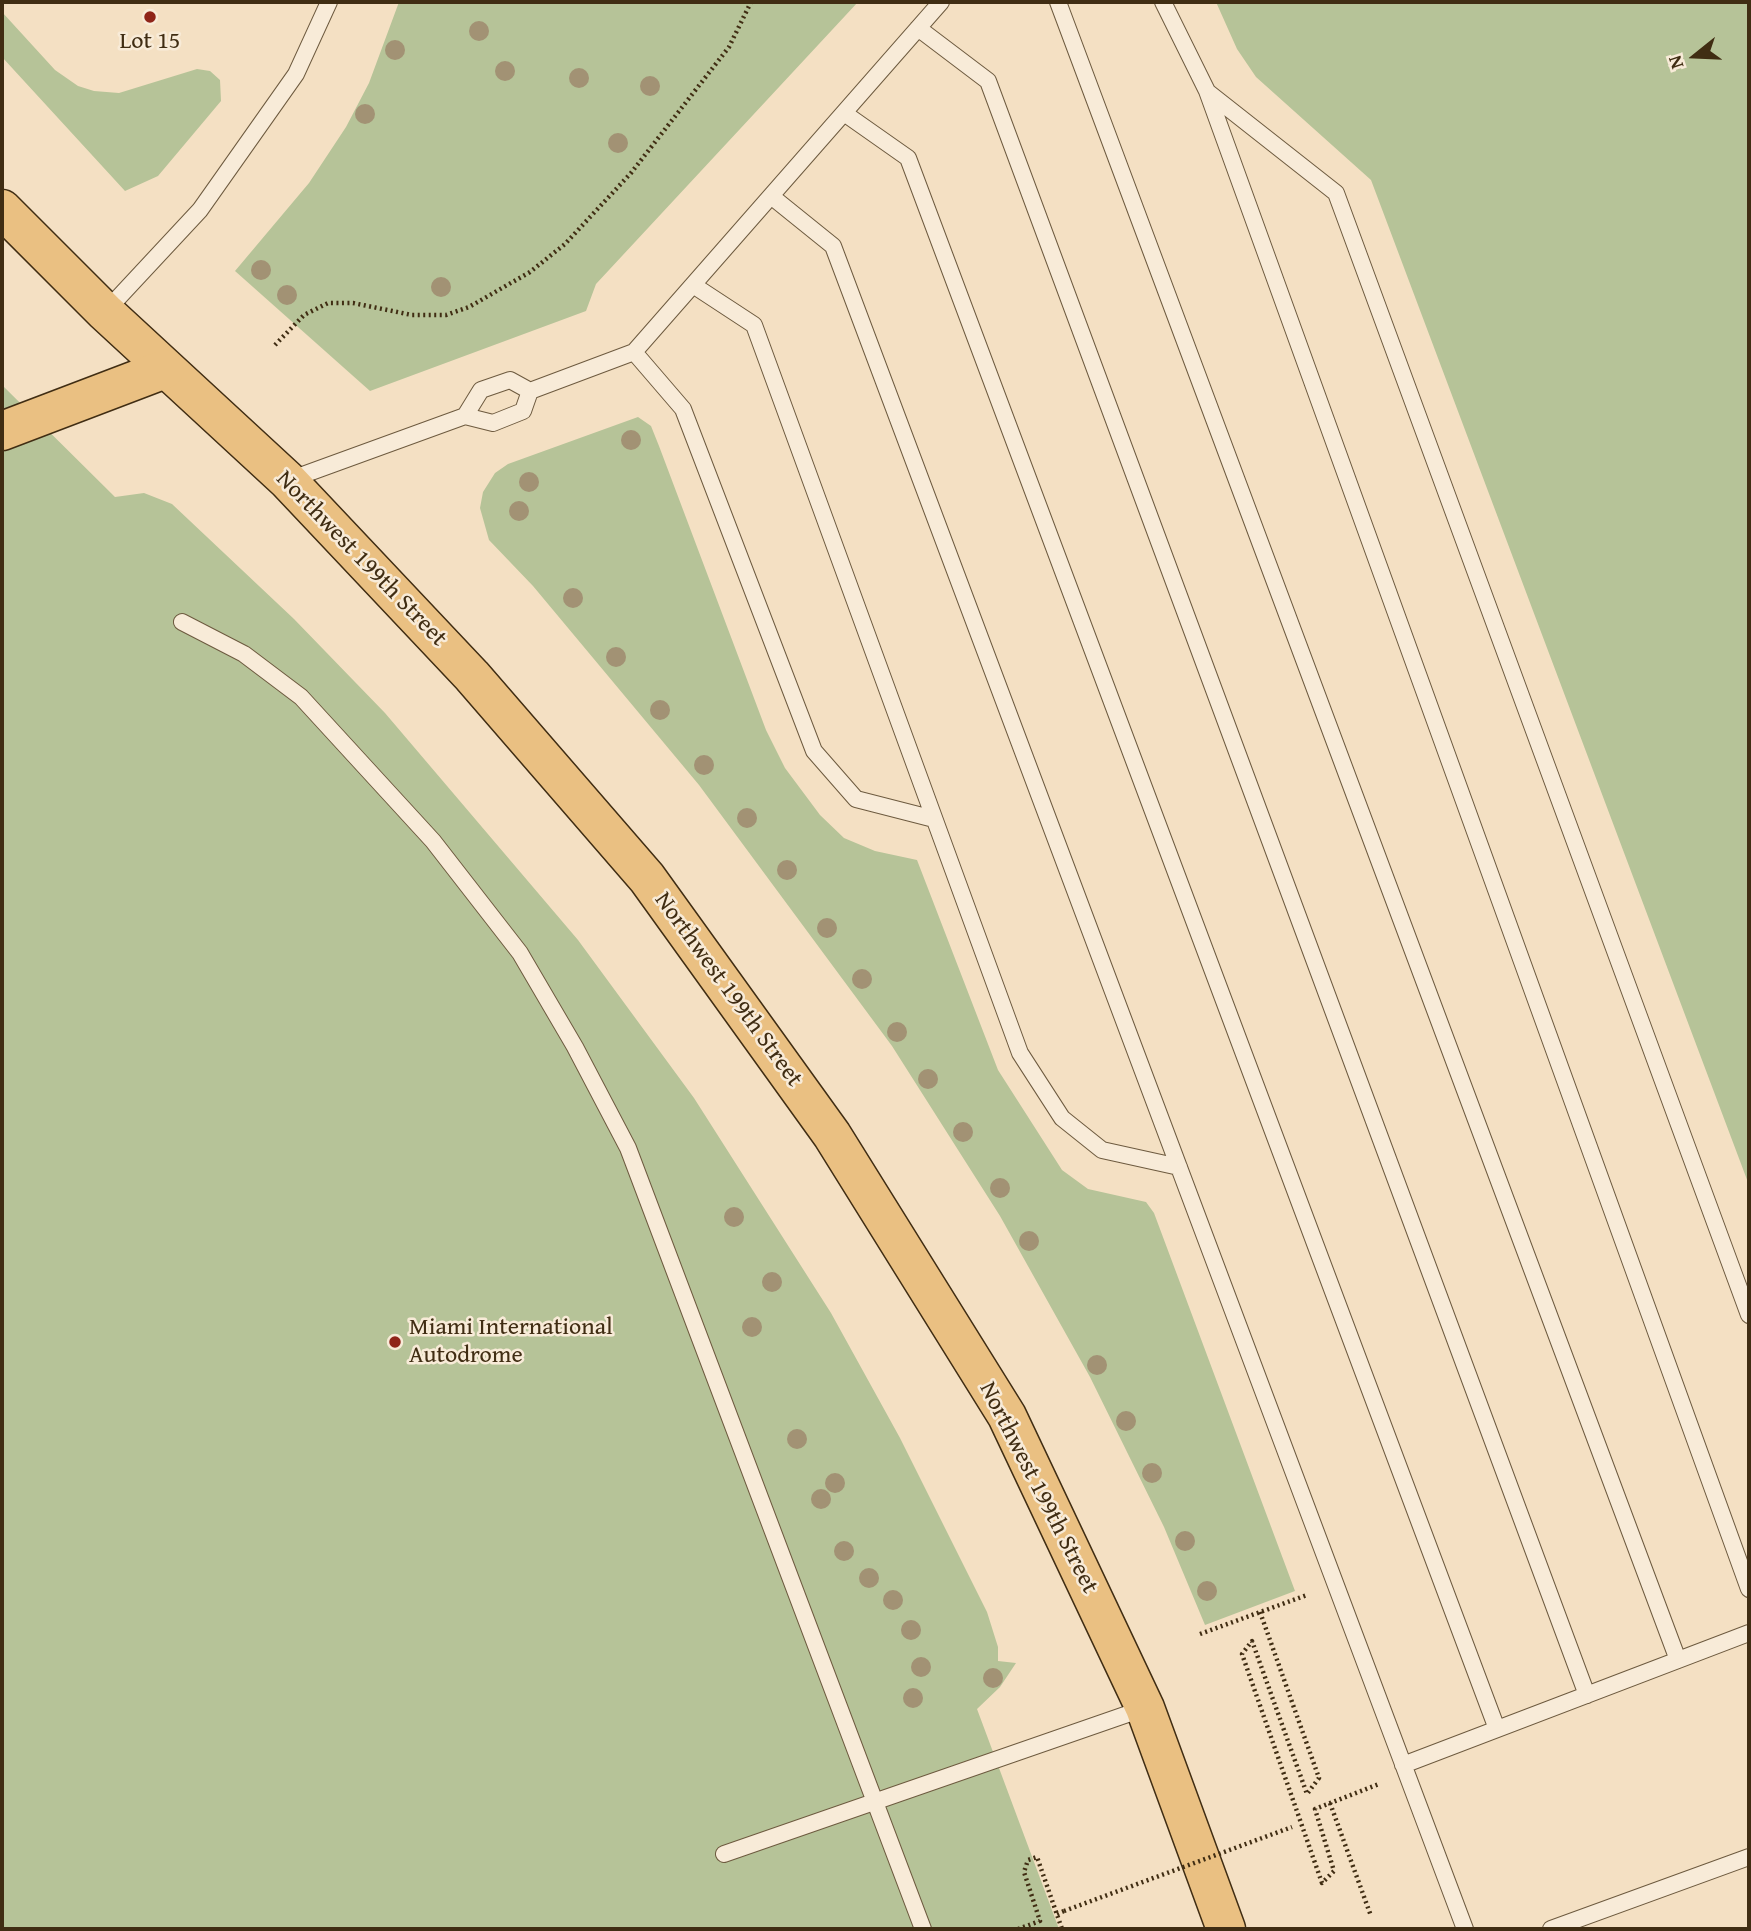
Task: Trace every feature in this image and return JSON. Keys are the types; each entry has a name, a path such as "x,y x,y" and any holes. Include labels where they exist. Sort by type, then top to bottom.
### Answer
{"main road":[{"name":"Northwest 199th Street","path":"2,209 105,313 287,480 472,676 647,878 832,1135 1007,1416 1145,1707 1226,1929"},
{"path":"2,431 164,369"}],"lane":[{"path":"105,313 200,210 296,74 329,2"},
{"path":"465,416 481,390 510,380 530,391 634,352 942,2"},
{"path":"1058,2 1678,1660"},
{"path":"1163,2 1207,91 1749,1589"},
{"path":"918,28 988,81 1587,1695"},
{"path":"1207,91 1336,193 1749,1315"},
{"path":"844,113 908,158 1497,1729"},
{"path":"771,197 833,246 1465,1929"},
{"path":"693,285 754,325 1020,1053 1062,1118 1102,1150 1179,1167"},
{"path":"634,352 683,409 814,751 856,799 934,819"},
{"path":"287,480 465,416 493,423 523,411 530,391"},
{"path":"182,622 244,654 301,697 433,841 520,953 628,1148 923,1929"},
{"path":"1403,1765 1749,1633"},
{"path":"723,1854 1145,1707"},
{"path":"1550,1929 1749,1857"}],"path":[{"path":"275,345 304,314 328,303 353,303 412,315 446,315 469,307 530,272 565,244 631,173 729,47 751,2"},
{"path":"1200,1634 1307,1595"},
{"path":"1260,1612 1319,1778 1307,1794 1252,1642 1242,1654 1322,1883 1334,1871 1315,1809 1378,1784"},
{"path":"1330,1802 1371,1916"},
{"path":"1056,1914 1301,1823"},
{"path":"1018,1929 1040,1921 1024,1872 1028,1860 1037,1857 1062,1929"}],"green space":[{"path":"399,2 858,2 596,284 586,311 370,391 235,271 309,183 346,127 369,83"},
{"path":"1216,2 1749,2 1749,1185 1371,180 1256,77 1237,49"},
{"path":"2,12 55,70 78,86 94,91 119,93 197,69 210,71 220,80 221,101 158,176 125,191 2,57"},
{"name":"Miami International Autodrome","path":"2,385 115,497 144,493 172,504 294,619 385,713 578,940 694,1098 831,1313 900,1438 987,1612 998,1647 998,1661 1016,1663 1000,1687 977,1709 1059,1929 2,1929"},
{"path":"638,417 651,426 766,730 785,768 820,815 844,838 875,851 917,860 998,1070 1062,1170 1088,1189 1146,1202 1154,1213 1295,1591 1205,1625 1164,1527 1090,1377 1000,1216 892,1046 699,785 533,586 489,540 480,508 483,492 495,473 508,464"}],"place":[{"name":"Lot 15","path":"150,17"},
{"name":"Miami International Autodrome","path":"395,1342"}]}
